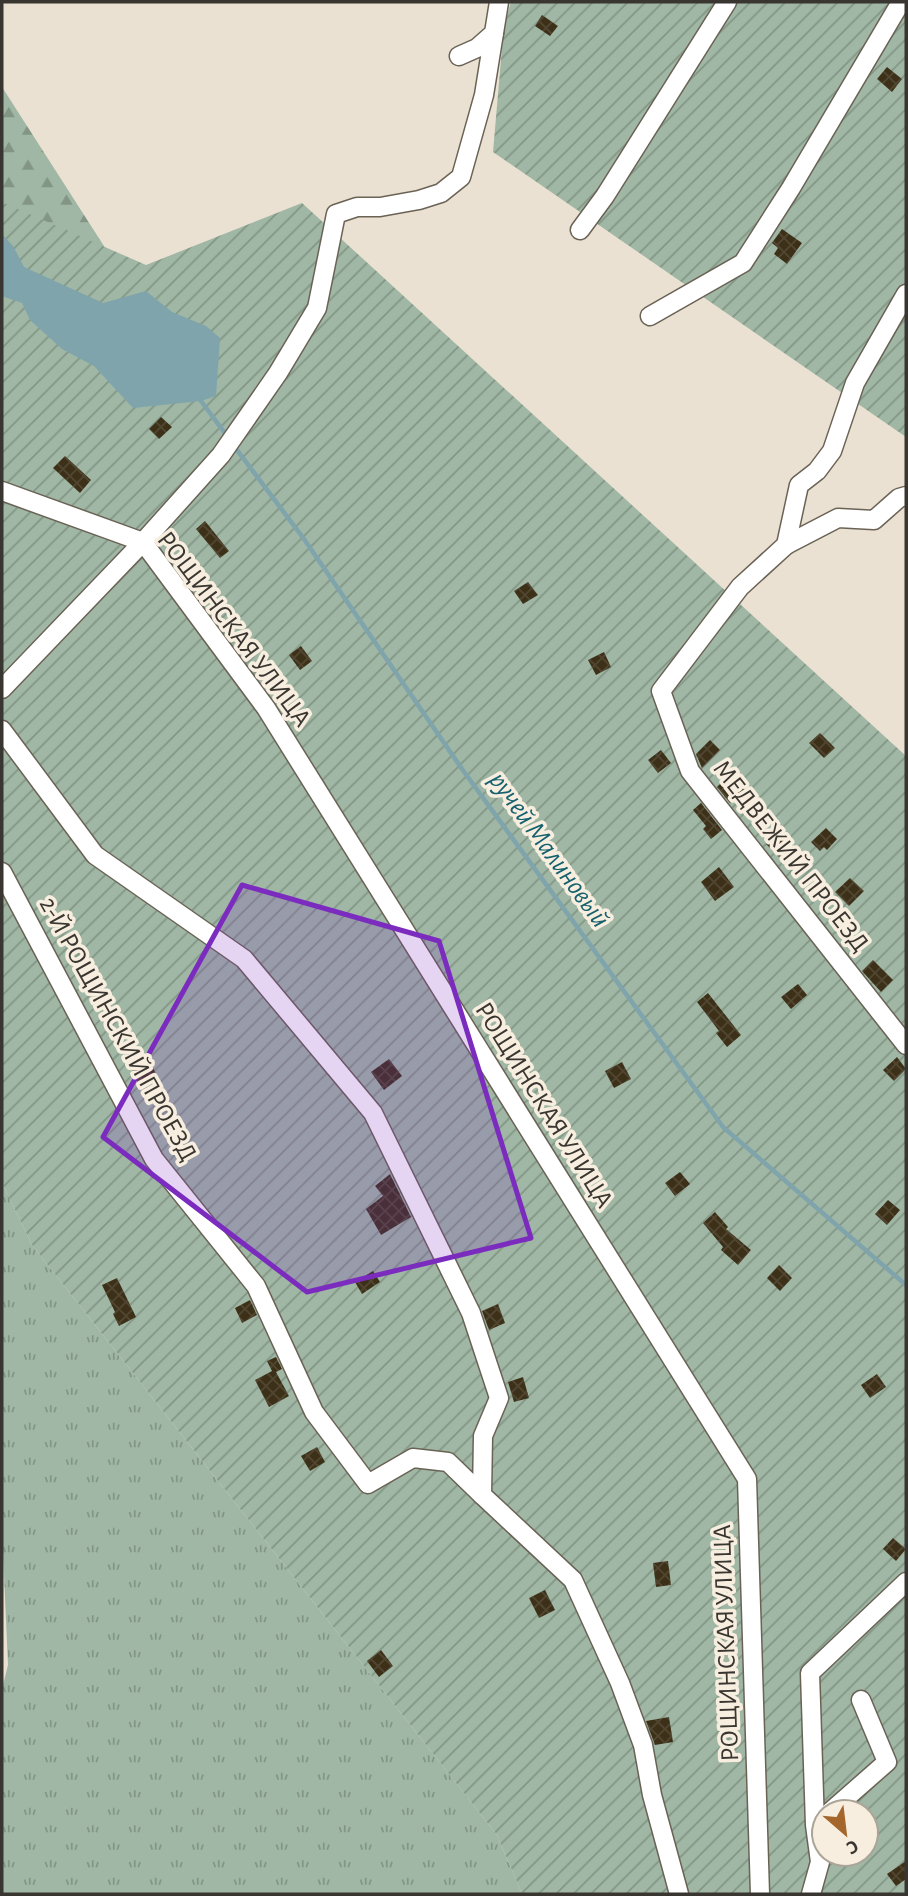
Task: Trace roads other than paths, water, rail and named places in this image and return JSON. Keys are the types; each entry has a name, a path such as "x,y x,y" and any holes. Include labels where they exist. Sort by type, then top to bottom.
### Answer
{"lane":[{"path":"2,689 221,456 278,373 317,307 336,214 357,207 380,207 419,200 441,193 461,177 484,95 499,2"},
{"path":"580,230 619,175 727,2"},
{"path":"650,316 743,263 791,188 901,2"},
{"path":"459,55 477,48 494,33"},
{"path":"786,545 799,485 817,471 832,451 855,383 906,294"},
{"name":"РОЩИНСКАЯ УЛИЦА","path":"2,491 142,542 266,708 747,1479 760,1894"},
{"path":"786,545 838,519 874,520 899,498 906,496"},
{"name":"МЕДВЕЖИЙ ПРОЕЗД","path":"786,545 740,587 661,691 690,771 906,1045"},
{"path":"2,730 95,855 244,959 373,1113 471,1313 499,1398 483,1436 482,1495 573,1580 620,1683 643,1745 652,1795 679,1894"},
{"name":"2-Й РОЩИНСКИЙ ПРОЕЗД","path":"2,872 154,1159 256,1286 314,1412 368,1484 413,1458 448,1462 482,1495"},
{"path":"818,1798 810,1673 906,1582"},
{"path":"846,1798 887,1762 861,1700"},
{"path":"811,1894 818,1868"}],"water":[{"path":"2,234 13,246 24,267 103,303 146,291 172,312 206,326 220,338 216,396 201,401 133,408 94,366 62,349 30,320 22,303 2,296"}],"waterway":[{"name":"ручей Малиновый","path":"201,401 227,436"},
{"name":"ручей Малиновый","path":"234,446 304,539 462,769 723,1127 906,1285"}]}
